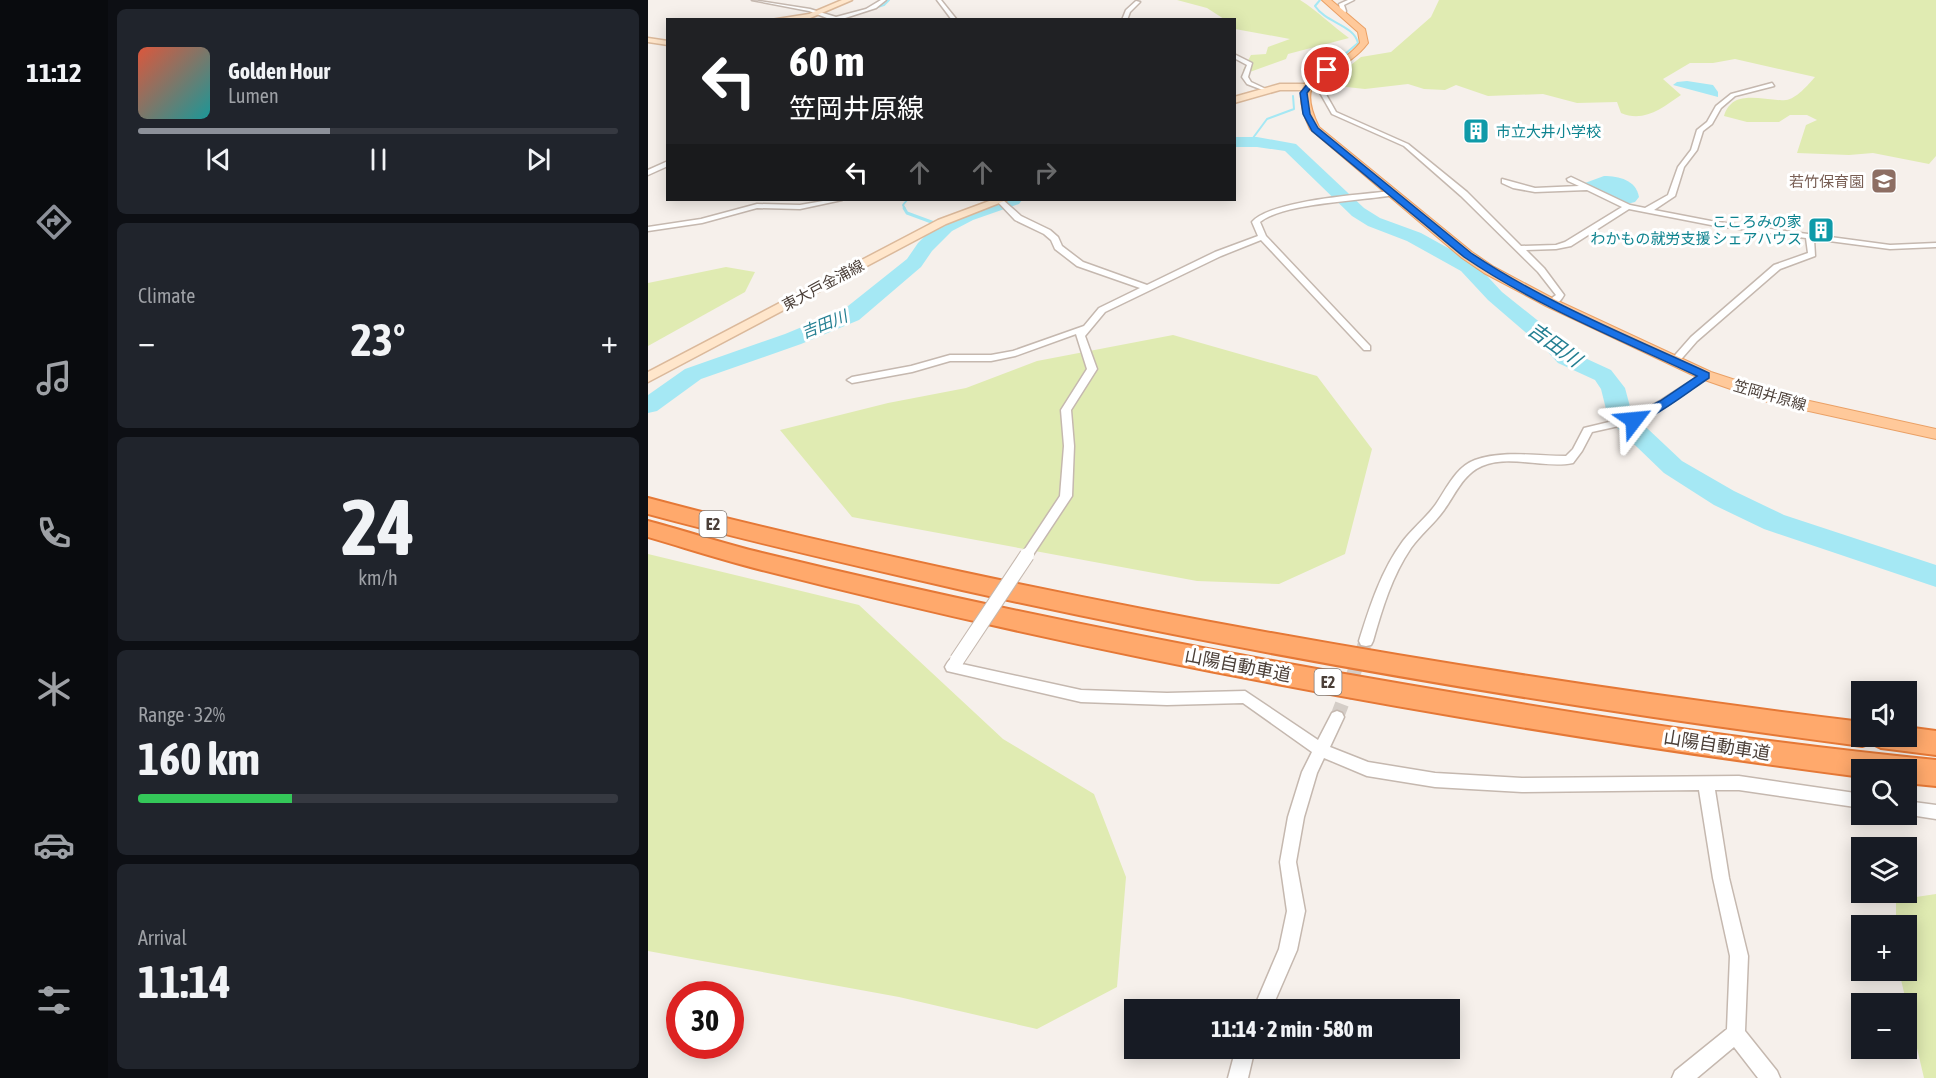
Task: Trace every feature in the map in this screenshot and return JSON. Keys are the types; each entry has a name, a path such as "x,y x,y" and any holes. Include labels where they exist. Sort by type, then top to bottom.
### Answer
{"highway":[{"name":"山陽自動車道","path":"648,506 779,541 1118,615 1393,666 1781,725 1851,733"},
{"name":"山陽自動車道","path":"648,530 757,560 1105,639 1387,693 1773,754 1851,763"},
{"path":"1917,741 1936,743"},
{"name":"山陽自動車道","path":"1917,771 1936,773"}],"main road":[{"path":"787,18 820,13 848,0"},
{"path":"1236,99 1285,86 1307,87 1320,75 1353,55 1364,43 1362,31 1326,0"},
{"path":"648,40 666,43"},
{"name":"笠岡井原線","path":"1307,87 1304,93 1306,114 1315,129 1390,193 1467,255 1490,270 1551,303 1705,375 1774,398 1936,434"},
{"name":"東大戸金浦線","path":"648,378 937,224 1001,201"}],"street":[{"path":"754,0 820,13 832,18"},
{"path":"838,18 877,6 884,0"},
{"path":"939,0 953,18"},
{"path":"1343,13 1341,4 1352,0"},
{"path":"1125,18 1128,11 1138,2"},
{"path":"1236,57 1250,64 1245,76 1247,80 1266,91"},
{"path":"1646,211 1671,196 1681,167 1694,150 1700,130 1710,123 1718,107 1733,95 1772,85"},
{"path":"1307,87 1321,90 1334,113 1410,148 1483,211 1541,270 1560,295 1551,303"},
{"path":"648,173 666,164"},
{"path":"1571,179 1628,207 1646,211 1810,238 1905,248 1936,245"},
{"path":"1505,182 1516,188 1534,191 1592,189"},
{"path":"1367,348 1262,237 1256,222 1263,216 1299,205 1390,193"},
{"path":"648,229 702,220 757,206 800,207 833,201"},
{"path":"1001,201 1018,218 1047,232 1055,239 1058,247 1080,264 1147,288"},
{"path":"1519,248 1556,247 1568,244 1628,207"},
{"path":"1262,237 1218,254 1102,310 1080,336 1092,369 1066,410 1069,446 1066,496 952,668 1081,696 1167,699 1245,697 1321,750 1367,769 1435,780 1522,785 1739,783 1851,799"},
{"path":"1674,362 1694,339 1777,267 1812,255 1810,238"},
{"path":"852,380 912,369 950,358 991,358 1015,353 1086,328"},
{"path":"1366,641 1378,598 1388,574 1414,535 1471,467 1480,462 1500,459 1569,460 1577,451 1588,430 1634,420 1705,375"},
{"path":"1267,999 1288,950 1296,910 1288,862 1296,817 1310,772 1337,717"},
{"path":"1706,783 1721,878 1739,956 1736,1034 1770,1078"},
{"path":"1917,809 1936,812"},
{"path":"1682,1078 1736,1034"},
{"path":"1238,1078 1243,1059"}],"green space":[{"path":"1177,0 1300,0 1349,38 1288,54 1286,59 1247,73 1243,70 1251,55 1266,54 1268,47 1290,39 1236,29 1236,18 1222,18 1207,8"},
{"path":"1439,0 1936,0 1936,156 1929,164 1873,153 1849,155 1797,153 1806,125 1817,120 1807,115 1790,115 1779,122 1747,122 1724,116 1728,107 1742,99 1790,99 1802,91 1815,77 1735,59 1713,63 1690,63 1663,79 1681,95 1652,113 1637,116 1621,113 1617,102 1577,103 1543,94 1488,96 1456,85 1445,90 1424,89 1408,84 1365,89 1337,86 1334,78 1361,57 1391,52 1431,17"},
{"path":"726,267 755,272 745,292 648,346 648,283"},
{"path":"1173,335 1317,376 1372,449 1345,554 1279,584 1197,581 852,517 780,430 888,403 966,388 1037,361"},
{"path":"648,554 859,605 1003,739 1094,794 1126,877 1117,987 1037,1029 899,997 648,951"},
{"path":"1936,894 1936,1078 1924,1078 1917,1048 1917,993 1904,993 1901,981 1917,981 1917,915 1896,915 1896,903 1917,903 1917,897"}],"water":[{"path":"1687,81 1713,85 1718,92 1718,97 1673,85"},
{"path":"1604,176 1631,183 1639,197 1635,202 1627,204 1585,183"}],"waterway":[{"path":"871,9 884,5 889,0"},
{"path":"1305,75 1302,71 1306,67 1345,54 1358,43 1351,32 1320,12 1315,6 1320,0"},
{"path":"1250,142 1267,119 1294,109 1293,96"},
{"name":"吉田川","path":"1236,142 1257,142 1290,147 1358,212 1374,222 1414,237 1468,267 1495,296 1554,345 1566,358 1603,375 1613,388 1620,417 1673,467 1724,498 1774,522 1936,576"},
{"path":"905,209 903,205 906,201"},
{"name":"吉田川","path":"648,406 693,374 793,339 851,315 914,263 925,247 945,227 967,216 1010,201"},
{"path":"904,208 907,213 945,227"}],"tunnel":[{"path":"1337,717 1366,641"}],"place":[{"name":"市立大井小学校","path":"1476,131"},
{"name":"若竹保育園","path":"1884,181"},
{"name":"こころみの家 わかもの就労支援 シェアハウス","path":"1821,230"}],"route":[{"path":"1327,70 1314,79 1304,93 1306,114 1315,129 1467,255 1551,303 1705,375 1634,420"}]}
